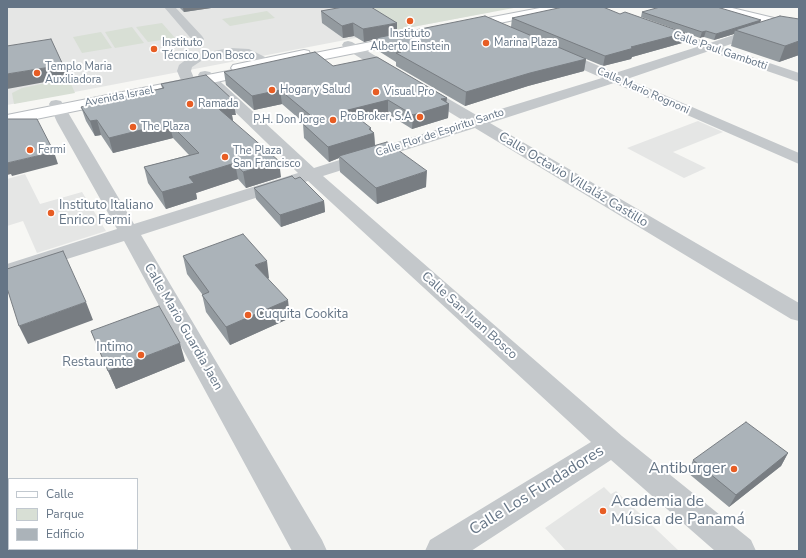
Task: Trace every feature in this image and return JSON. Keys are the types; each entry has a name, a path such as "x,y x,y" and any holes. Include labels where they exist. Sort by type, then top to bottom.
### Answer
{"main road":[{"path":"537,7 455,26 486,22 561,7"},
{"path":"715,7 799,28"},
{"path":"748,7 799,19"},
{"name":"Avenida Israel","path":"7,120 58,107 200,77 416,34"},
{"name":"Avenida Israel","path":"7,113 58,107 264,62 351,47"}],"street":[{"path":"168,7 198,39"},
{"path":"486,22 508,32"},
{"name":"Calle Paul Gambotti","path":"641,23 799,78"},
{"name":"Calle Flor de Espiritu Santo","path":"7,271 781,24"},
{"name":"Calle Octavio Villaláz Castillo","path":"351,47 799,313"},
{"name":"Calle Mario Rognoni","path":"543,47 799,159"},
{"path":"200,77 184,71 186,65 197,58 230,52 244,52 255,56 264,62"},
{"name":"Calle San Juan Bosco","path":"200,77 612,444 739,551"},
{"name":"Calle Mario Guardia Jaen","path":"58,107 310,551"},
{"name":"Calle Los Fundadores","path":"442,551 612,444"}],"shaded area":[{"name":"Instituto Técnico Don Bosco","path":"7,7 480,7 491,12 7,105"},
{"path":"698,121 723,132 673,152 706,168 684,178 627,148"},
{"name":"Instituto Italiano Enrico Fermi","path":"25,174 40,204 82,192 106,231 37,253 23,221 7,226 7,179"},
{"name":"Academia de Música de Panamá","path":"604,487 611,494 616,491 679,551 566,551 545,528"}],"green space":[{"name":"Instituto Alberto Einstein","path":"383,7 519,7 391,31 359,11"},
{"path":"267,11 275,18 230,26 222,19"},
{"path":"162,23 175,38 148,42 136,27"},
{"path":"132,27 144,43 115,48 105,32"},
{"path":"101,32 112,48 82,53 73,37"},
{"path":"56,81 64,81 71,84 75,93 14,104 12,93 22,88"}],"building":[{"path":"343,7 371,7 397,23 363,29 353,23 342,26 321,11"},
{"path":"563,7 603,7 620,14 625,12 685,33 631,47 634,48 605,56 512,18"},
{"path":"660,7 717,7 761,20 716,34 706,31 702,32 642,12"},
{"path":"485,16 586,59 530,73 466,92 396,53 401,52 376,38"},
{"path":"780,16 799,19 799,41 785,46 735,30"},
{"path":"51,39 63,65 7,74 7,46"},
{"path":"315,52 333,66 377,57 447,98 441,99 449,104 413,115 388,100 348,110 371,128 369,129 374,133 328,147 303,124 316,120 280,90 252,96 224,72"},
{"path":"206,75 233,100 226,102 231,106 219,109 279,161 243,172 235,163 189,177 194,183 162,192 144,167 199,153 169,123 109,138 97,120 90,121 81,107 164,88 161,84"},
{"path":"7,119 37,119 54,152 7,163"},
{"path":"387,142 427,171 376,188 339,156"},
{"path":"292,176 295,179 300,177 324,201 280,215 254,188"},
{"path":"243,234 267,261 255,265 288,300 226,327 202,295 209,292 183,256"},
{"path":"63,251 86,302 19,326 7,288 7,269"},
{"path":"159,306 180,343 108,371 91,331"},
{"name":"Antiburger","path":"746,422 788,453 736,495 693,460"}],"place":[{"name":"Instituto Alberto Einstein","path":"410,21"},
{"name":"Marina Plaza","path":"486,43"},
{"name":"Instituto Técnico Don Bosco","path":"154,49"},
{"name":"Templo Maria Auxiliadora","path":"37,73"},
{"name":"Hogar y Salud","path":"272,90"},
{"name":"Visual Pro","path":"376,92"},
{"name":"Ramada","path":"190,104"},
{"name":"ProBroker, S.A","path":"420,117"},
{"name":"P.H. Don Jorge","path":"333,120"},
{"name":"The Plaza","path":"133,127"},
{"name":"Fermi","path":"30,150"},
{"name":"The Plaza San Francisco","path":"225,157"},
{"name":"Instituto Italiano Enrico Fermi","path":"51,213"},
{"name":"Cuquita Cookita","path":"248,315"},
{"name":"Intimo Restaurante","path":"141,355"},
{"name":"Antiburger","path":"734,469"},
{"name":"Academia de Música de Panamá","path":"603,511"}]}
